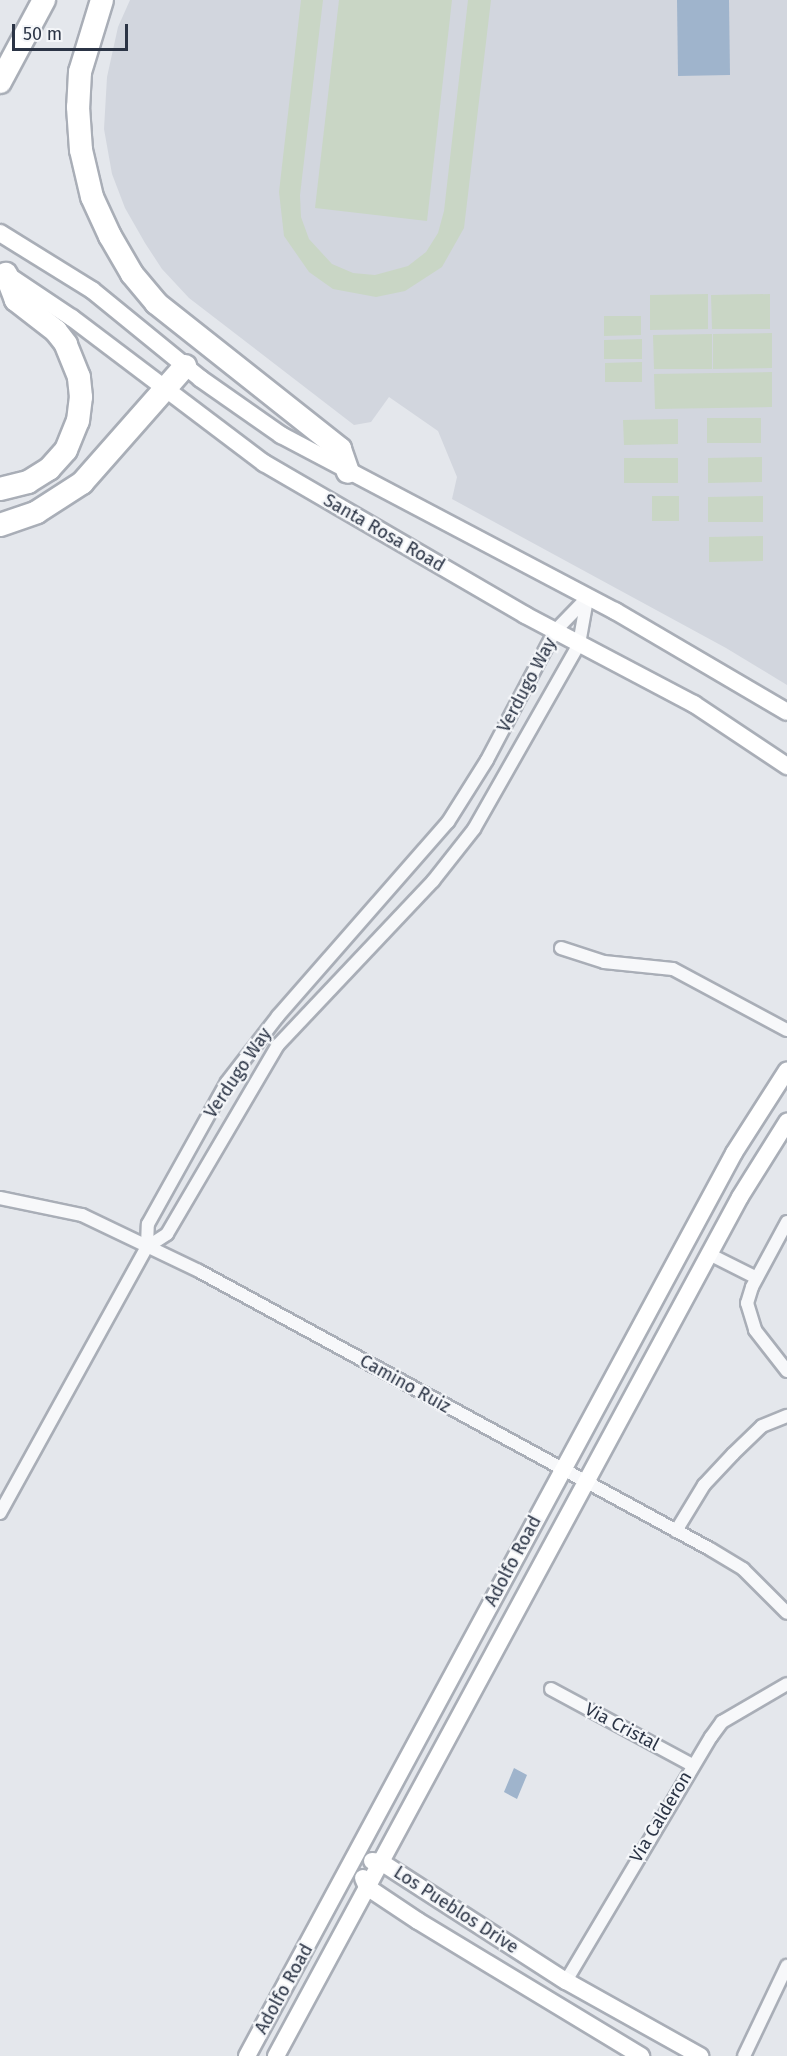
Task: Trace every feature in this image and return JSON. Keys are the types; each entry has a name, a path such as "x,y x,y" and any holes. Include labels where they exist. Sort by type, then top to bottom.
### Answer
{"highway":[{"path":"0,82 44,0"},
{"path":"102,0 80,72 78,107 81,150 92,197 110,236 132,274 156,303 340,449 348,472"},
{"path":"0,100 30,27"},
{"path":"0,489 28,482 49,469 66,450 78,421 81,397 79,376 66,344 56,331 16,300 3,272"},
{"path":"0,525 37,512 82,483 185,366"}],"street":[{"name":"Santa Rosa Road","path":"1,233 93,290 185,366 281,435 716,667 787,712"},
{"name":"Santa Rosa Road","path":"3,272 72,318 164,390 264,463 555,631 694,704 787,765"},
{"name":"Verdugo Way","path":"0,1513 147,1247 148,1224 226,1082 278,1016 448,822 487,760 555,631 587,598"},
{"name":"Verdugo Way","path":"147,1247 167,1234 278,1045 433,881 474,829 579,644 587,598"},
{"path":"561,948 603,962 673,969 787,1030"},
{"name":"Adolfo Road","path":"247,2056 356,1861 562,1470 734,1153 787,1070"},
{"name":"Adolfo Road","path":"276,2056 711,1255 744,1190 787,1122"},
{"name":"Camino Ruiz","path":"0,1198 82,1215 272,1310 742,1569 787,1613"},
{"path":"787,1222 748,1297 750,1322 787,1371"},
{"path":"711,1255 757,1278"},
{"path":"675,1531 704,1485 726,1462 762,1426 787,1416"},
{"name":"Via Calderon","path":"566,1980 692,1766 722,1722 787,1684"},
{"name":"Via Cristal","path":"551,1689 692,1766"},
{"name":"Los Pueblos Drive","path":"641,2056 367,1887 356,1861 381,1862 566,1980 700,2056"},
{"path":"744,2056 787,1966"}],"shaded area":[{"path":"130,0 787,0 787,685 726,648 452,499 457,477 438,431 389,397 371,422 354,425 189,298 162,269 145,243 125,208 112,174 104,129 107,77 118,27"}],"green space":[{"path":"301,0 323,0 300,195 301,217 309,239 332,264 353,273 375,275 408,266 426,252 438,233 444,211 468,0 491,0 464,228 442,267 405,291 376,297 333,289 309,272 284,236 279,192"},
{"path":"339,0 452,0 427,221 315,208"},
{"path":"708,294 708,329 650,330 650,295"},
{"path":"770,294 770,329 712,329 711,295"},
{"path":"604,316 641,316 641,335 604,336"},
{"path":"772,333 772,368 713,369 713,334"},
{"path":"712,334 712,369 654,369 653,335"},
{"path":"642,339 642,359 604,359 604,340"},
{"path":"642,362 642,382 605,382 605,363"},
{"path":"772,372 772,407 655,409 654,374"},
{"path":"707,418 761,418 761,443 707,443"},
{"path":"678,419 678,444 624,445 623,420"},
{"path":"762,457 762,482 708,483 708,458"},
{"path":"624,458 678,458 678,483 624,483"},
{"path":"652,496 679,496 679,521 652,521"},
{"path":"763,496 763,522 708,522 708,497"},
{"path":"763,536 763,561 709,562 709,537"}],"water":[{"path":"677,0 729,0 730,75 678,76"},
{"path":"514,1768 527,1775 517,1799 504,1792"}]}
